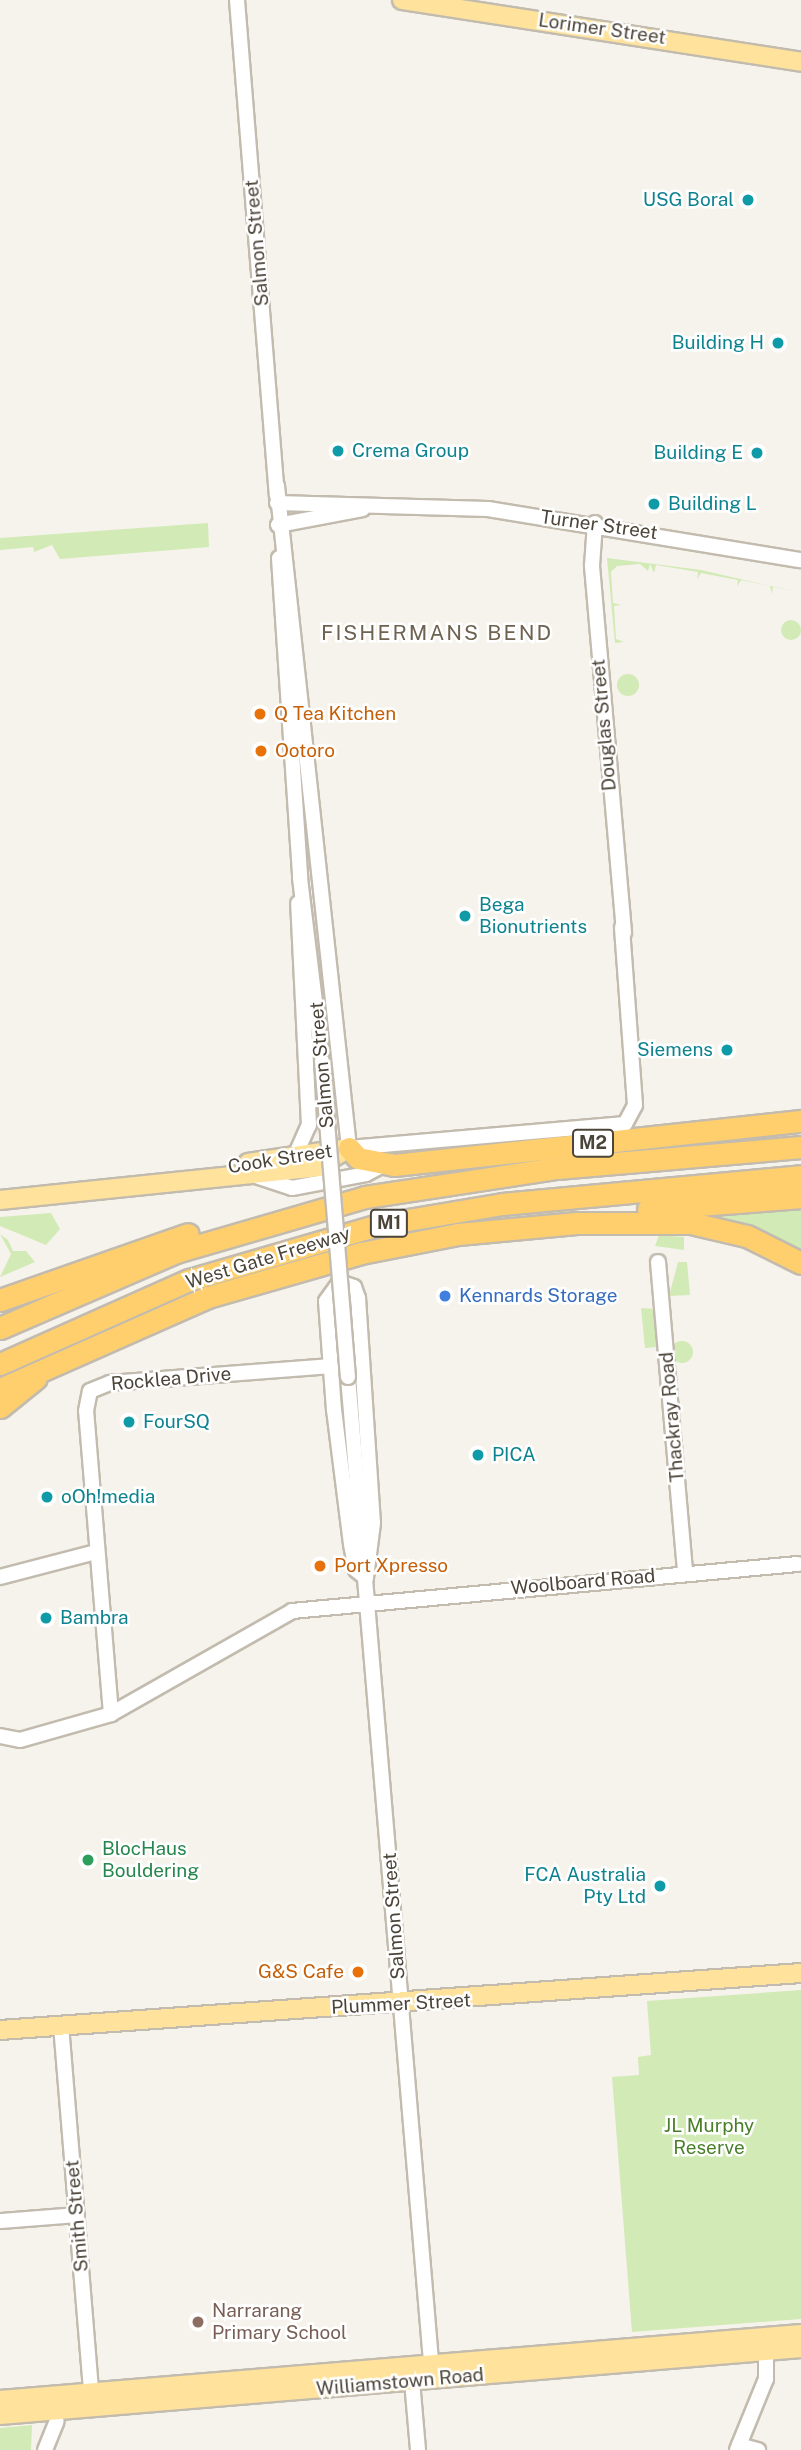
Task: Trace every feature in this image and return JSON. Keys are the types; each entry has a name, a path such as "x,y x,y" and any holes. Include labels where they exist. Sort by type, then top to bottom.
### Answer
{"highway":[{"name":"M2","path":"349,1148 358,1158 385,1164 801,1123"},
{"name":"M2","path":"407,1188 474,1169 801,1123"},
{"name":"West Gate Freeway","path":"0,1328 163,1257 303,1212 407,1188 801,1147"},
{"name":"West Gate Freeway","path":"0,1364 189,1280 378,1225 502,1204 801,1176"},
{"name":"M1","path":"0,1389 49,1364 172,1310 293,1270 458,1234 801,1197"},
{"path":"0,1300 203,1229 303,1212"},
{"path":"458,1234 576,1223 691,1223 747,1236 801,1263"},
{"path":"0,1407 49,1364"}],"main road":[{"name":"Lorimer Street","path":"402,0 801,62"},
{"name":"Cook Street","path":"0,1200 21,1200 191,1176 349,1148"},
{"name":"Cook Street","path":"191,1176 250,1174 317,1167 349,1148"},
{"name":"Cook Street","path":"0,1207 21,1200"},
{"name":"Plummer Street","path":"0,2030 400,2006 801,1973"},
{"name":"Williamstown Road","path":"766,2344 801,2334"},
{"name":"Williamstown Road","path":"0,2415 92,2400 431,2371 766,2344 801,2348"},
{"name":"Williamstown Road","path":"0,2400 92,2400 412,2381 431,2371"}],"street":[{"name":"Salmon Street","path":"237,0 294,681 349,1148"},
{"name":"Turner Street","path":"278,503 396,506 594,523 801,560"},
{"name":"Turner Street","path":"280,525 396,506"},
{"name":"Douglas Street","path":"458,1142 616,1127 633,1116 622,927 592,566 594,523"},
{"name":"Salmon Street","path":"294,681 309,1114 307,1138 295,1156"},
{"name":"Salmon Street","path":"300,878 311,933 431,2371"},
{"name":"Salmon Street","path":"311,933 316,882"},
{"path":"309,1114 331,1118 344,1108"},
{"path":"349,1148 458,1142"},
{"name":"Cook Street","path":"250,1174 283,1188 332,1181 385,1164 406,1152 458,1142"},
{"name":"Thackray Road","path":"658,1262 684,1573"},
{"name":"Salmon Street","path":"344,1282 357,1294 373,1523 366,1578 356,1570 351,1544 331,1366 326,1296 344,1282"},
{"name":"Rocklea Drive","path":"111,1714 86,1411 96,1386 331,1366"},
{"path":"0,1577 96,1552"},
{"name":"Woolboard Road","path":"368,1601 798,1564"},
{"path":"0,1736 20,1740 111,1714 270,1618 368,1601"},
{"name":"Smith Street","path":"61,2025 92,2400"},
{"path":"0,2221 77,2215"},
{"path":"758,2450 738,2447 766,2379 766,2344"},
{"path":"412,2381 418,2450"},
{"path":"45,2450 57,2421"}],"green space":[{"path":"208,523 209,547 60,559 52,545 34,552 33,547 0,550 0,538"},
{"path":"607,558 701,570 801,593 773,587 772,594 770,586 741,580 737,587 738,580 701,573 697,579 698,572 656,565 654,573 650,564 648,571 640,564 617,566 611,572 613,603 621,605 614,606 616,639 624,642 615,643"},
{"path":"787,620 795,620 801,630 795,640 787,640 781,634 781,626"},
{"path":"628,674 636,677 639,685 636,693 628,696 620,693 617,685 620,677"},
{"path":"801,1205 801,1253 701,1218 701,1213"},
{"path":"51,1213 60,1229 46,1245 0,1226 0,1217"},
{"path":"0,1234 8,1240 13,1251 26,1251 35,1262 0,1277 11,1254"},
{"path":"659,1235 684,1237 684,1250 655,1246"},
{"path":"678,1262 687,1262 690,1295 669,1296"},
{"path":"641,1308 655,1309 657,1347 645,1348"},
{"path":"682,1341 690,1344 693,1352 690,1360 682,1363 674,1360 671,1352 674,1344"},
{"name":"JL Murphy Reserve","path":"801,1990 801,2319 632,2332 612,2077 639,2075 638,2057 651,2055 647,2001"},
{"path":"32,2425 31,2450 0,2450 0,2428"}],"place":[{"name":"USG Boral","path":"748,200"},
{"name":"Building H","path":"778,343"},
{"name":"Crema Group","path":"338,451"},
{"name":"Building E","path":"757,453"},
{"name":"Building L","path":"654,504"},
{"name":"Q Tea Kitchen","path":"260,714"},
{"name":"Ootoro","path":"261,751"},
{"name":"Bega Bionutrients","path":"465,916"},
{"name":"Siemens","path":"727,1050"},
{"name":"Kennards Storage","path":"445,1296"},
{"name":"FourSQ","path":"129,1422"},
{"name":"PICA","path":"478,1455"},
{"name":"oOh!media","path":"47,1497"},
{"name":"Port Xpresso","path":"320,1566"},
{"name":"Bambra","path":"46,1618"},
{"name":"BlocHaus Bouldering","path":"88,1860"},
{"name":"FCA Australia Pty Ltd","path":"660,1886"},
{"name":"G&S Cafe","path":"358,1972"},
{"name":"Narrarang Primary School","path":"198,2322"}],"district":[{"name":"FISHERMANS BEND","path":"437,633"}]}
